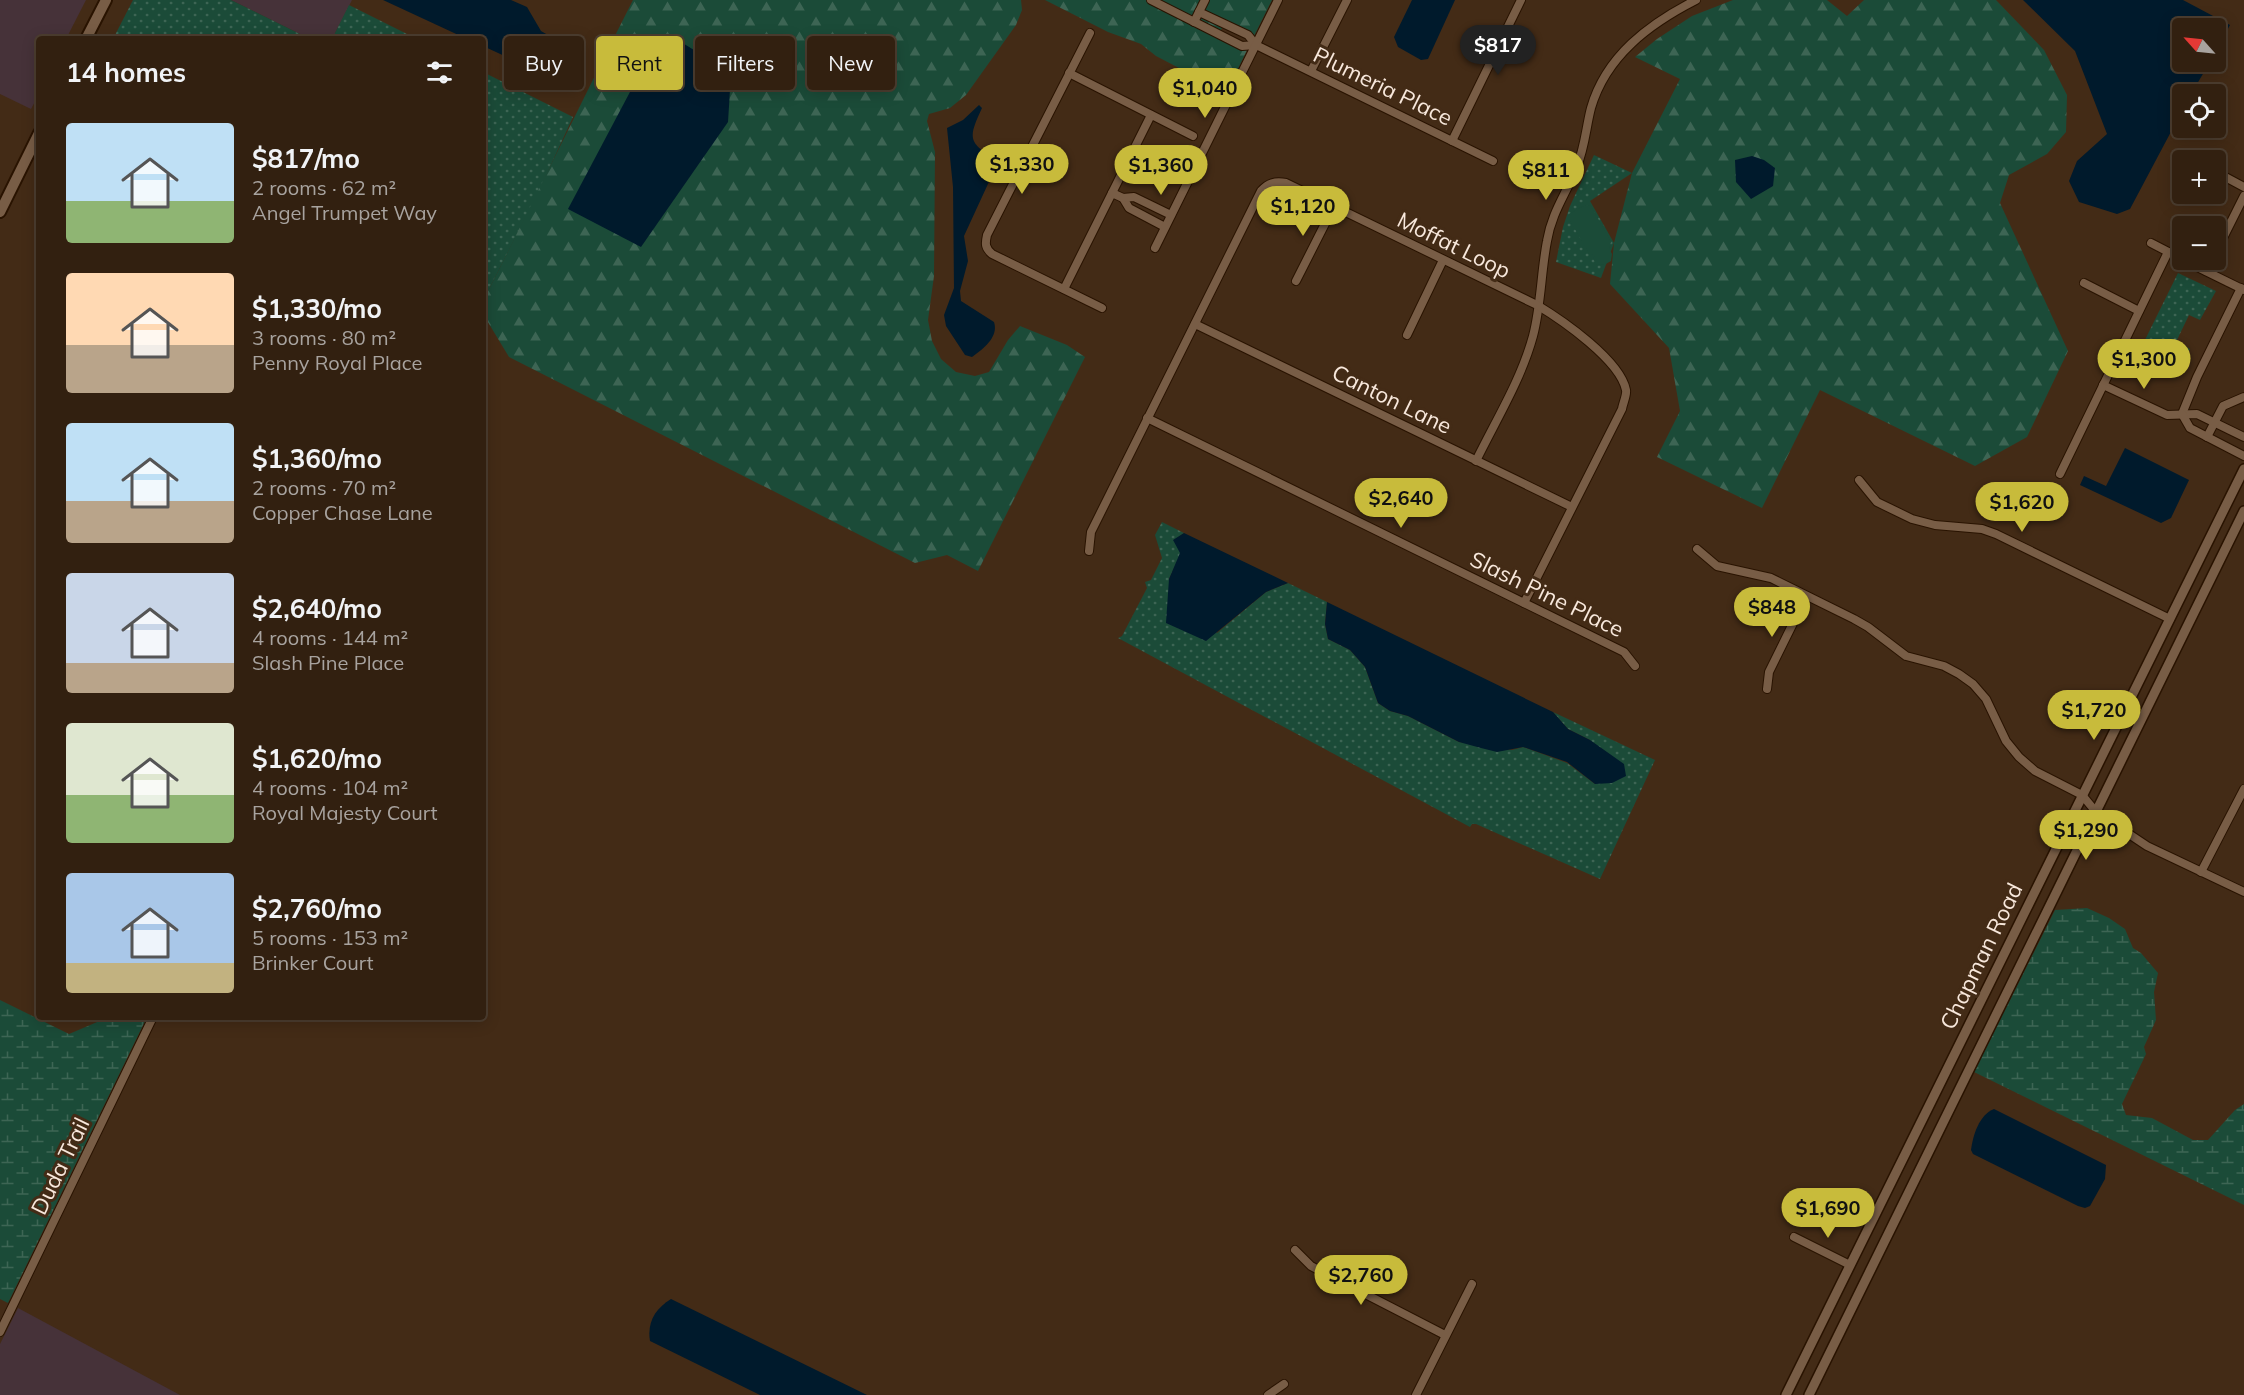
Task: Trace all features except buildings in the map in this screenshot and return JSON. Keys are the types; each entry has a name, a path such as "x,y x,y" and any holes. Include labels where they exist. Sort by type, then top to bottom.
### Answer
{"main road":[{"path":"88,36 106,0"},
{"path":"0,212 36,140"}],"street":[{"path":"1151,0 1242,46 1256,45"},
{"path":"1194,22 1205,0"},
{"path":"1155,249 1278,0"},
{"path":"1311,71 1347,0"},
{"path":"1452,141 1521,0"},
{"path":"1476,461 1527,356 1534,333 1547,241 1553,217 1577,166 1599,85 1629,44 1682,3 1696,0"},
{"path":"1199,12 1248,35 1256,45"},
{"path":"1223,36 1228,26"},
{"path":"1090,33 985,243 992,254 1102,308"},
{"name":"Plumeria Place","path":"1256,45 1493,161"},
{"path":"1069,73 1193,136"},
{"path":"1064,289 1151,115"},
{"path":"2226,177 2244,187"},
{"name":"Moffat Loop","path":"1089,551 1091,532 1261,191 1267,184 1279,181 1538,306 1565,322 1590,342 1621,380 1626,392 1622,409 1524,603"},
{"path":"1112,193 1122,198 1129,208 1165,227"},
{"path":"2226,232 2244,196"},
{"path":"1122,198 1134,197 1171,215"},
{"path":"1134,211 1139,200"},
{"path":"1144,216 1150,205"},
{"path":"1296,281 1334,206"},
{"path":"2151,243 2172,254"},
{"path":"2060,474 2168,252"},
{"path":"1407,335 1443,260"},
{"path":"2182,414 2197,377 2242,289 2206,271"},
{"path":"2084,283 2139,311"},
{"name":"Canton Lane","path":"1195,324 1572,507"},
{"path":"2103,385 2167,415 2197,414 2244,437"},
{"path":"2206,437 2223,406 2244,397"},
{"path":"2182,414 2190,428 2244,456"},
{"name":"Slash Pine Place","path":"1147,418 1624,652 1635,666"},
{"name":"Chapman Road","path":"1786,1395 2244,470"},
{"path":"1859,480 1877,502 1912,519 1935,525 1982,529 2170,619"},
{"name":"Chapman Road","path":"1809,1395 2244,511"},
{"path":"1696,549 1717,566 1771,578 1868,627 1906,656 1944,666 1973,684 1986,699 2006,741 2035,771 2082,795 2096,812 2147,846 2244,892"},
{"path":"1767,689 1769,672 1806,597"},
{"path":"2201,872 2244,789"},
{"name":"Duda Trail","path":"0,1332 152,1020"},
{"path":"1918,1127 1937,1136"},
{"path":"1794,1237 1850,1265"},
{"path":"1295,1250 1311,1266 1445,1335"},
{"path":"1416,1395 1472,1284"},
{"path":"1268,1395 1284,1383"}],"shaded area":[{"path":"0,0 86,0 68,36 36,36 36,100 31,109 0,94"},
{"path":"231,0 352,0 334,36 304,36"},
{"path":"18,1308 180,1395 0,1395 0,1344"}],"green space":[{"path":"133,0 231,0 304,36 115,36"},
{"path":"633,0 1021,0 1022,10 1016,25 966,95 950,108 929,114 927,121 935,152 934,276 928,320 932,341 941,359 956,372 975,376 989,372 1008,340 1020,326 1067,345 1085,357 978,571 947,555 915,563 509,357 486,319 486,295 596,74 596,90 683,90 683,36 615,36"},
{"path":"1045,0 1272,0 1254,36 1250,31 1226,20 1217,38 1240,50 1247,50 1221,104 1225,94 1223,91 1156,56 1141,44 1108,32"},
{"path":"1733,0 1827,0 1847,16 1864,0 1996,0 2044,50 2067,95 2066,132 2047,154 2009,175 2000,203 2068,351 2027,437 1975,466 1820,390 1762,508 1657,457 1680,411 1669,348 1610,284 1614,243 1632,173 1680,79 1635,57 1692,16"},
{"path":"349,5 411,36 334,36"},
{"path":"486,74 504,82 504,90 519,90 573,117 538,193 486,295"},
{"path":"1594,155 1632,173 1590,201 1614,243 1601,278 1556,262 1570,206"},
{"path":"1585,205 1591,206 1611,242 1609,248 1612,254 1611,261 1604,265 1596,264 1593,258 1595,256 1589,253 1569,219 1569,214"},
{"path":"2178,273 2216,291 2200,320 2189,315 2176,342 2190,349 2179,370 2142,352 2141,348"},
{"path":"1162,522 1184,533 1174,540 1181,553 1169,579 1217,633 1266,592 1288,583 1327,602 1325,624 1328,639 1350,650 1365,667 1378,703 1390,711 1408,716 1459,742 1512,750 1523,747 1567,763 1595,784 1590,740 1568,729 1553,712 1655,760 1600,879 1476,824 1470,827 1118,638 1122,636 1147,588 1145,582 1151,580 1162,558 1155,535"},
{"path":"2087,908 2109,918 2125,929 2133,948 2141,953 2158,973 2154,992 2156,1020 2144,1047 2146,1054 2122,1104 2126,1115 2152,1118 2193,1140 2208,1140 2235,1110 2244,1104 2244,1205 1974,1072 2055,910"},
{"path":"0,1000 36,1018 36,1020 69,1034 102,1020 146,1020 8,1303 0,1299"}],"water":[{"path":"383,0 511,0 527,7 541,31 550,36 504,36 504,56 486,47 486,36 461,36"},
{"path":"1412,0 1455,0 1428,59 1421,60 1398,47 1394,37"},
{"path":"2023,0 2183,0 2217,18 2172,18 2172,72 2204,72 2197,84 2172,84 2172,130 2130,209 2117,214 2079,202 2069,181 2077,161 2107,134 2075,51"},
{"path":"683,43 695,51 695,90 730,90 728,122 641,247 568,209 631,90 683,90"},
{"path":"979,105 982,108 974,127 973,139 981,149 999,160 964,236 968,261 960,291 961,301 994,322 995,327 989,342 972,357 965,355 946,326 944,315 954,288 953,187 947,128 963,120"},
{"path":"1752,156 1764,160 1775,168 1773,186 1751,199 1736,182 1735,160"},
{"path":"2125,448 2189,480 2171,518 2161,523 2080,485 2084,476 2106,486"},
{"path":"1184,533 1288,583 1266,592 1206,641 1166,623 1169,579 1180,553 1173,540"},
{"path":"1327,602 1553,712 1568,729 1590,740 1624,764 1626,776 1612,783 1595,784 1567,762 1523,747 1497,752 1459,742 1408,716 1390,711 1378,703 1365,667 1350,650 1328,639 1325,624"},
{"path":"1994,1109 2106,1165 2105,1179 2090,1206 2085,1208 2078,1206 1973,1154 1971,1150 1975,1132 1984,1116"},
{"path":"671,1299 867,1395 760,1395 650,1341 649,1334 653,1317"}]}
